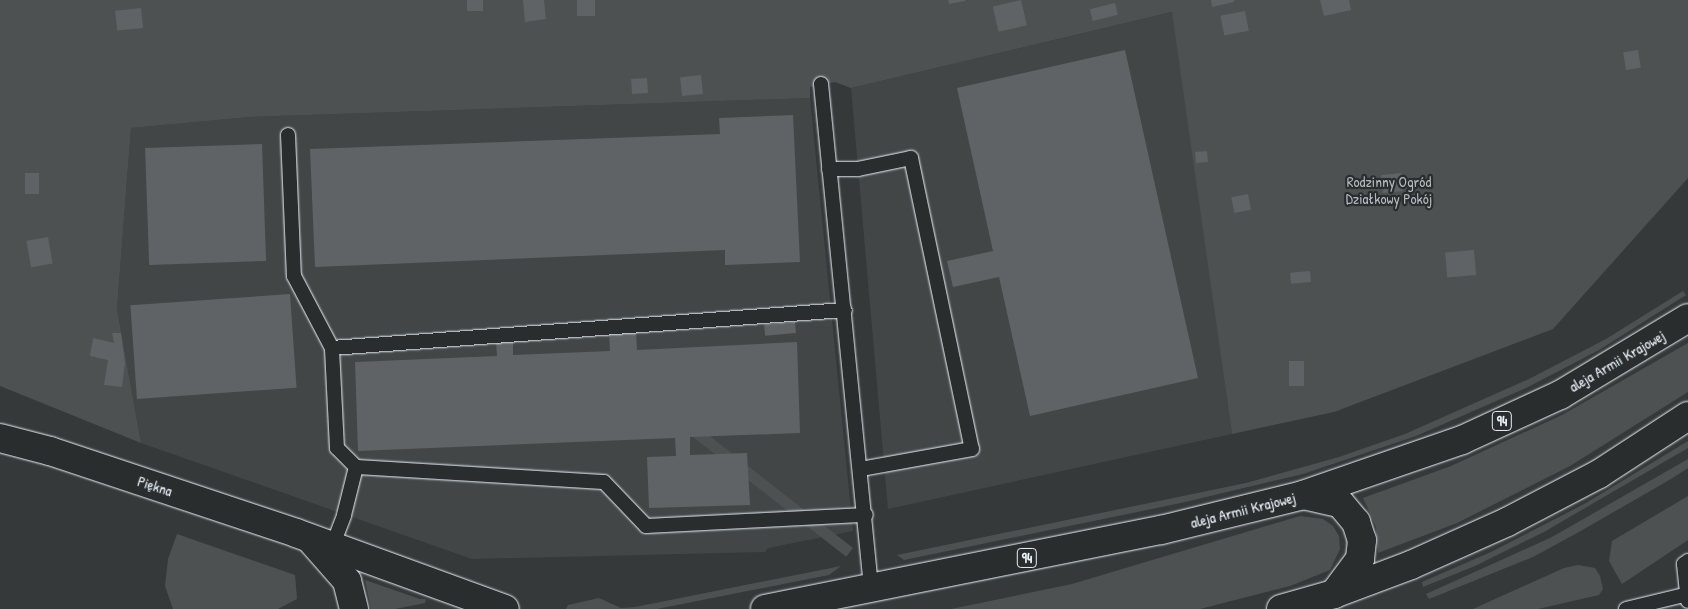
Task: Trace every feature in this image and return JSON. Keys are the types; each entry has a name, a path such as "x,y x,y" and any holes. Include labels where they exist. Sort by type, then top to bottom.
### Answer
{"main road":[{"name":"aleja Armii Krajowej","path":"765,609 1152,532 1303,495 1462,440 1560,395 1688,318"},
{"path":"1281,609 1334,594 1507,522 1599,474 1688,416"},
{"name":"Piękna","path":"0,438 59,454 321,542 505,609"},
{"path":"1303,495 1340,503 1356,522 1362,540 1360,559 1334,594"},
{"path":"321,542 346,582 354,609"}],"lane":[{"path":"821,84 866,515 871,587"},
{"path":"288,135 294,276 332,348 336,448 356,467 604,482 646,526 866,515"},
{"path":"829,168 858,169 911,158 972,449 861,469"},
{"path":"332,348 585,327 845,310"},
{"path":"321,542 344,515 356,467"},
{"path":"1626,609 1687,596 1684,564 1688,561"}],"shaded area":[{"path":"1173,12 1232,434 888,509 851,88"},
{"path":"810,98 853,531 768,548 765,552 472,559 141,443 117,309 131,128 250,117"}],"green space":[{"name":"Rodzinny Ogród Działkowy Pokój","path":"0,0 1688,0 1688,178 1553,329 1334,412 1232,434 1172,12 851,88 835,82 810,87 810,98 250,117 131,128 117,309 141,443 0,386"},
{"path":"1683,291 1686,295 1599,350 1528,387 1416,436 1303,474 1181,503 904,560 897,555 1246,483 1339,457 1405,434 1529,379 1606,339"},
{"path":"1688,343 1688,392 1570,466 1457,523 1378,553 1376,527 1363,498 1451,466 1562,415"},
{"path":"659,397 853,548 846,557 652,405"},
{"path":"1688,441 1688,448 1544,532 1475,566 1423,587 1422,582 1491,552 1586,503"},
{"path":"1688,459 1688,468 1671,479 1533,557 1429,599 1426,594 1552,537"},
{"path":"1688,496 1688,540 1622,584 1609,561 1612,541"},
{"path":"1300,516 1323,519 1333,526 1339,536 1340,549 1330,570 1290,586 1200,609 951,609 1072,584"},
{"path":"177,534 295,575 297,599 278,609 173,609 165,586 168,559"},
{"path":"1578,565 1595,568 1600,576 1603,589 1599,595 1538,609 1473,609 1564,568"},
{"path":"841,566 829,575 657,609 566,609 568,605 599,598 621,608 635,607"},
{"path":"365,580 420,599 426,599 425,603 395,609 371,609"}],"building":[{"path":"467,0 483,0 483,11 467,11"},
{"path":"523,0 544,0 546,19 525,22"},
{"path":"577,0 595,0 595,16 577,16"},
{"path":"948,0 965,0 965,1 949,4"},
{"path":"1021,0 1027,25 999,32 993,7"},
{"path":"1211,0 1234,0 1234,2 1212,7"},
{"path":"1320,0 1349,0 1351,10 1324,16"},
{"path":"1115,3 1118,15 1093,21 1090,9"},
{"path":"141,8 143,28 117,31 115,11"},
{"path":"1245,11 1249,31 1224,35 1220,16"},
{"path":"1125,50 1198,378 1030,416 999,277 953,287 947,261 993,251 957,88"},
{"path":"1638,50 1641,68 1626,70 1623,52"},
{"path":"701,75 703,94 682,96 680,77"},
{"path":"647,78 648,93 632,94 631,79"},
{"path":"793,115 800,262 725,265 725,250 315,267 310,149 720,134 719,118"},
{"path":"262,144 266,261 149,265 145,148"},
{"path":"1207,151 1208,162 1196,163 1195,152"},
{"path":"25,173 39,173 39,194 25,194"},
{"path":"1401,173 1403,191 1383,193 1381,175"},
{"path":"1248,194 1251,210 1234,213 1231,197"},
{"path":"48,237 53,264 31,267 26,241"},
{"path":"1474,250 1476,275 1447,277 1445,253"},
{"path":"1310,271 1311,282 1291,284 1290,273"},
{"path":"290,294 297,388 137,399 130,305"},
{"path":"795,322 796,333 765,336 764,325"},
{"path":"636,332 637,350 797,342 800,433 690,437 690,455 747,453 750,505 649,508 647,457 676,456 675,438 358,451 355,362 497,356 496,341 513,340 513,355 610,351 609,333"},
{"path":"112,333 121,333 125,363 122,387 104,385 108,360 90,356 93,338 114,343"},
{"path":"1289,361 1304,361 1304,386 1289,386"}]}
